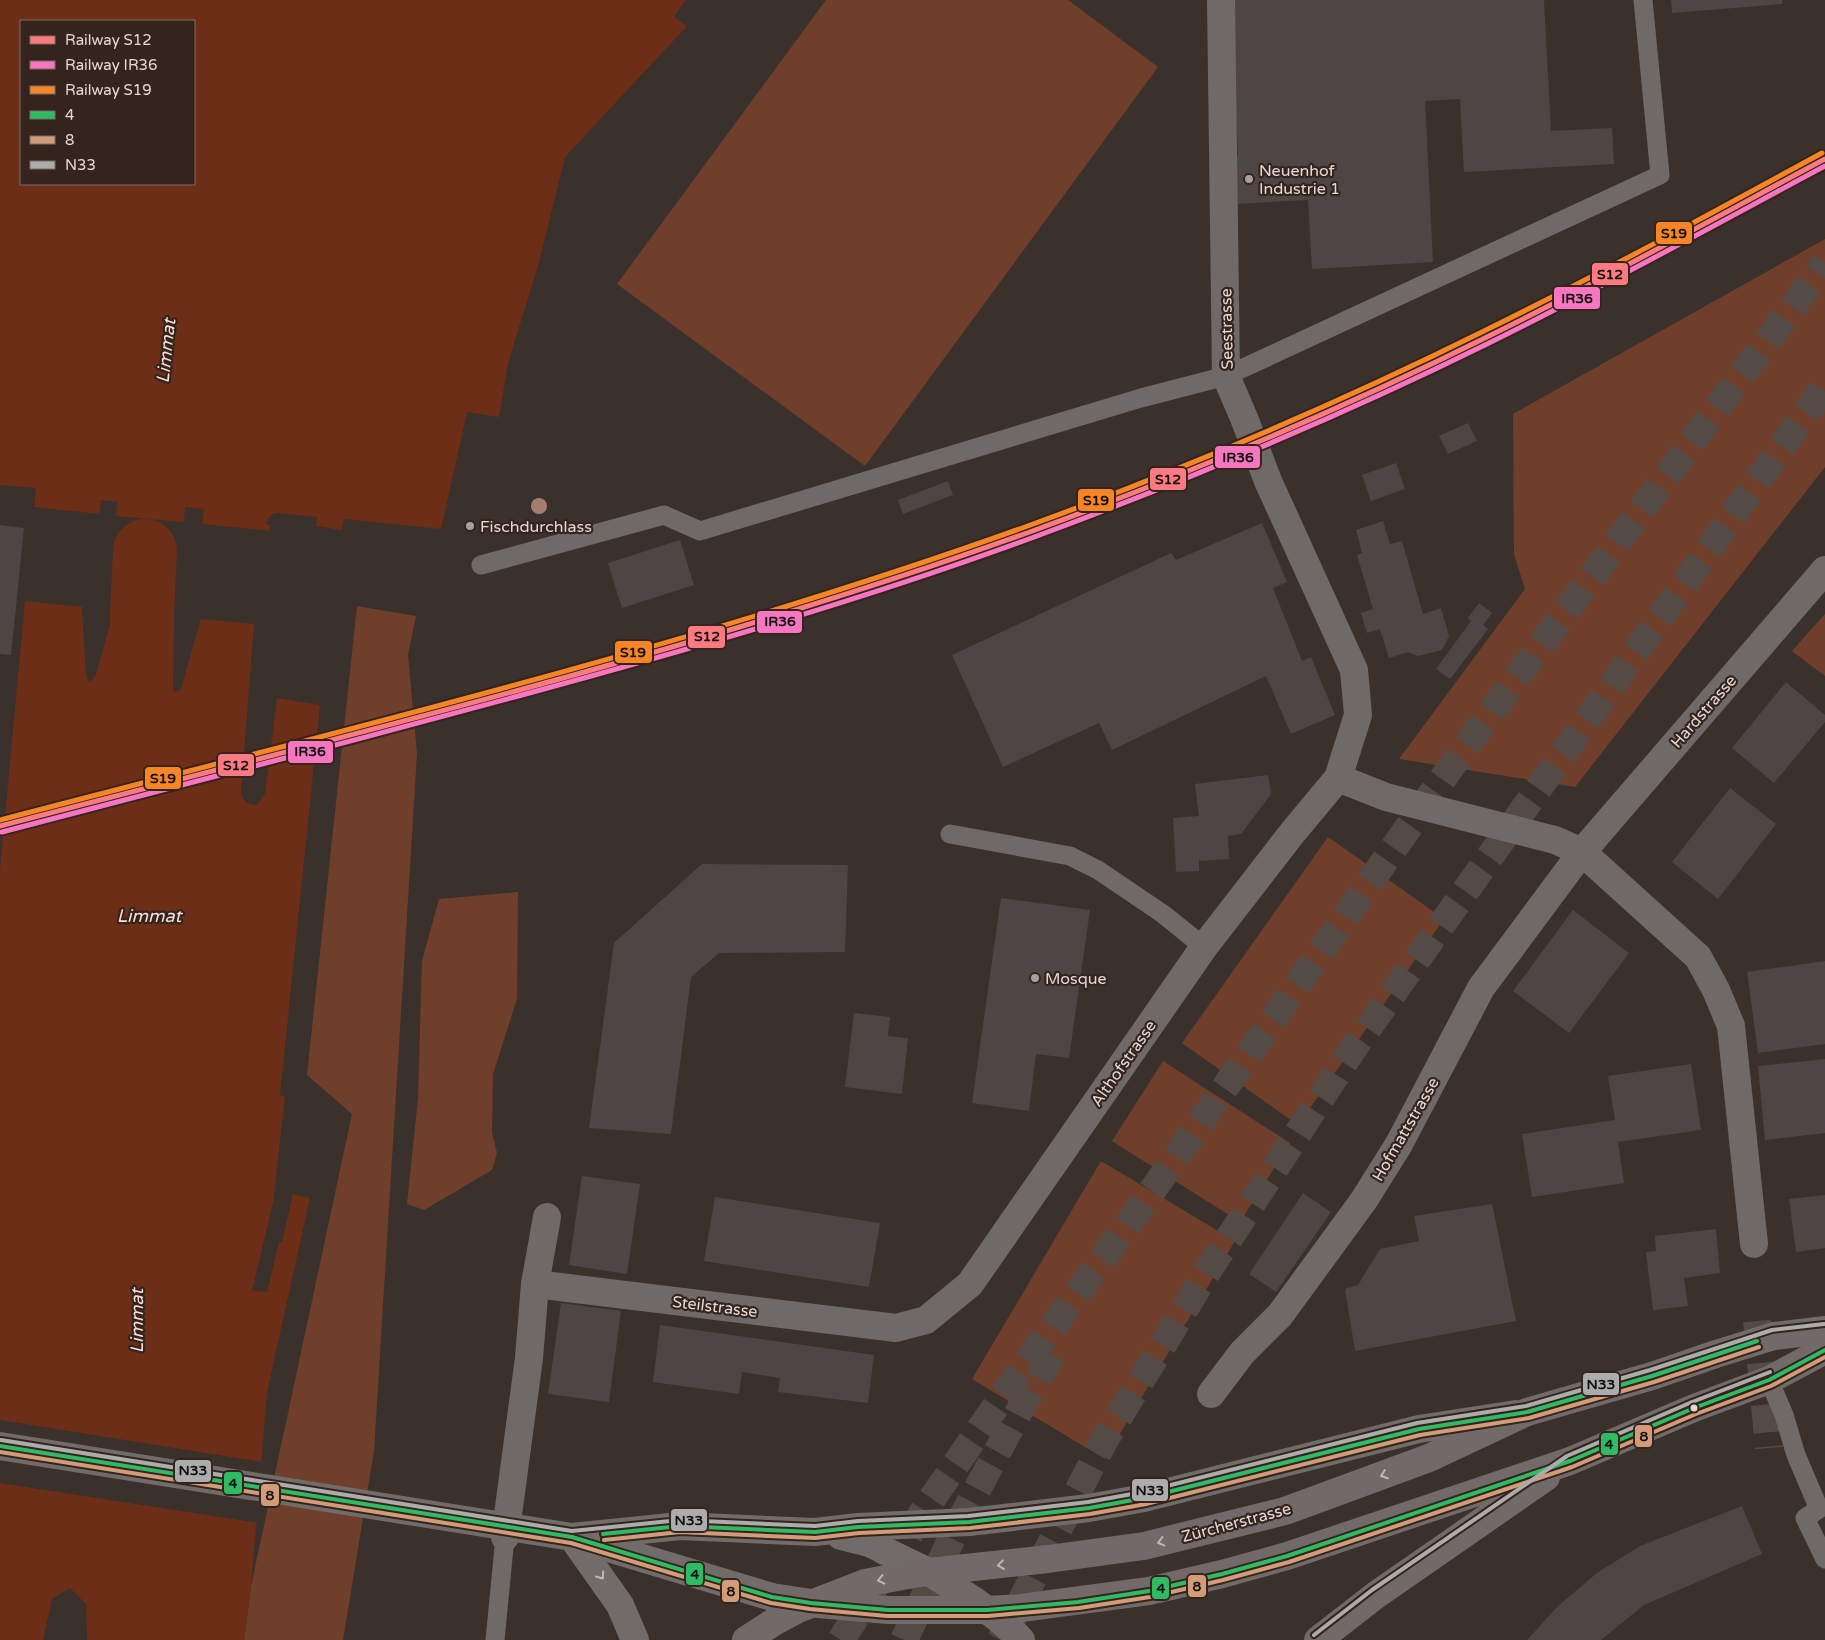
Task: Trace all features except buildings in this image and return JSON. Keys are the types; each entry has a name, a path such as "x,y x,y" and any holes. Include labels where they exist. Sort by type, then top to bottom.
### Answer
{"main road":[{"name":"Zürcherstrasse","path":"572,1537 680,1526 815,1532 858,1527 969,1522 1089,1508 1144,1498 1419,1429 1527,1412 1652,1376 1774,1336 1825,1330"},
{"path":"0,1446 572,1537 772,1597 811,1603 888,1610 987,1610 1068,1603 1140,1593 1222,1574 1287,1556 1570,1461 1694,1408 1770,1380 1825,1350"},
{"name":"Zürcherstrasse","path":"746,1640 774,1622 811,1603 865,1583 896,1576 1048,1560 1144,1546 1285,1511 1430,1458 1527,1412"},
{"path":"1318,1640 1376,1595 1570,1461"},
{"path":"815,1532 843,1536 869,1543 929,1572 987,1610 1021,1640"},
{"path":"572,1537 620,1605 635,1640"}],"street":[{"name":"Seestrasse","path":"1221,0 1226,376 1268,481 1354,670 1358,715 1338,778"},
{"name":"Hardstrasse","path":"1582,852 1825,570"},
{"path":"1338,778 1386,797 1555,840 1582,852 1698,957 1716,990 1731,1026 1754,1244"},
{"name":"Althofstrasse","path":"896,1328 926,1320 970,1284 1204,947 1292,832 1338,778"},
{"name":"Hofmattstrasse","path":"1211,1394 1242,1353 1280,1315 1364,1200 1399,1144 1481,988 1582,852"},
{"path":"505,1537 529,1358 535,1284 547,1217"},
{"name":"Steilstrasse","path":"535,1284 896,1328"}],"lane":[{"path":"481,565 664,515 700,530 1132,401 1226,376 1660,175 1643,0"},
{"path":"950,834 1070,856 1098,870 1155,908 1204,947"},
{"path":"1770,1380 1784,1415 1796,1455 1818,1509 1805,1518 1825,1558"},
{"path":"495,1640 505,1537"}],"shaded area":[{"path":"826,0 1068,0 1158,67 865,466 617,284"},
{"path":"1825,239 1825,467 1575,787 1399,759 1525,589 1514,554 1513,414"},
{"path":"357,606 416,616 408,655 417,753 374,1451 343,1640 244,1640 251,1586 352,1114 307,1075"},
{"path":"1825,614 1825,676 1792,651"},
{"path":"1328,837 1444,919 1298,1125 1182,1043"},
{"path":"518,892 517,999 493,1074 492,1132 497,1153 492,1170 424,1210 407,1204 418,1099 422,961 439,899"},
{"path":"1163,1061 1290,1143 1240,1222 1112,1141"},
{"path":"1101,1161 1235,1241 1105,1459 972,1379"}],"water":[{"name":"Limmat","path":"0,0 686,0 674,17 687,26 565,157 538,266 508,363 499,417 467,412 441,529 344,519 342,530 316,526 317,517 276,513 270,517 266,524 270,525 270,531 202,524 204,509 185,507 184,522 116,516 118,502 101,500 99,514 34,507 36,488 0,485"},
{"name":"Limmat","path":"25,601 82,607 86,674 90,682 96,675 114,610 168,615 171,684 172,689 176,692 180,690 182,685 201,619 254,624 241,792 248,804 257,805 265,794 277,698 320,705 280,1095 285,1096 273,1203 252,1291 267,1292 279,1242 282,1242 293,1194 310,1198 267,1392 251,1586 244,1640 87,1640 86,1604 70,1588 52,1599 43,1640 0,1640 0,870"}],"pier":[{"path":"0,1420 263,1462 259,1523 0,1483"}],"waterway":[{"name":"Limmat","path":"141,700 145,551"}],"tunnel":[{"path":"841,1640 929,1503 1025,1364 1140,1208 1463,750 1825,263"},
{"path":"1001,1640 1104,1441 1209,1269 1353,1049 1825,386"},
{"path":"1757,1321 1769,1448"},
{"path":"904,1640 958,1525 1023,1404 1053,1353"}],"rail line":[{"name":"S19","path":"0,820 516,685 645,649 772,611 1025,527 1142,483 1315,411 1372,385 1569,288 1822,153"},
{"name":"S12","path":"0,826 517,691 646,655 774,617 1027,533 1144,489 1317,417 1374,391 1572,294 1825,159"},
{"name":"IR36","path":"2,832 392,730 652,659 846,601 1037,536 1265,446 1432,371 1572,301 1825,166"}],"transit line":[{"name":"N33","path":"1,1440 572,1531 680,1520 815,1526 858,1521 968,1516 1088,1502 1143,1492 1417,1423 1526,1406 1650,1370 1772,1330 1824,1324"},
{"name":"4","path":"603,1534 680,1526 815,1532 858,1527 969,1522 1089,1508 1144,1498 1419,1429 1527,1412 1652,1376 1757,1341"},
{"name":"8","path":"604,1540 680,1532 815,1538 859,1533 970,1528 1090,1514 1146,1504 1420,1435 1529,1418 1654,1382 1759,1347"},
{"name":"4","path":"0,1446 572,1537 772,1597 811,1603 888,1610 987,1610 1078,1602 1149,1591 1287,1556 1570,1461 1694,1408 1769,1380 1825,1350"},
{"name":"8","path":"0,1452 571,1543 771,1603 810,1609 887,1616 988,1616 1079,1608 1150,1597 1289,1562 1572,1467 1696,1414 1771,1386 1825,1357"},
{"name":"N33","path":"1314,1635 1372,1590 1567,1456 1692,1402 1770,1372"}],"place":[{"name":"Neuenhof Industrie 1","path":"1249,179"},
{"name":"Fischdurchlass","path":"470,526"},
{"name":"Mosque","path":"1035,978"}]}
